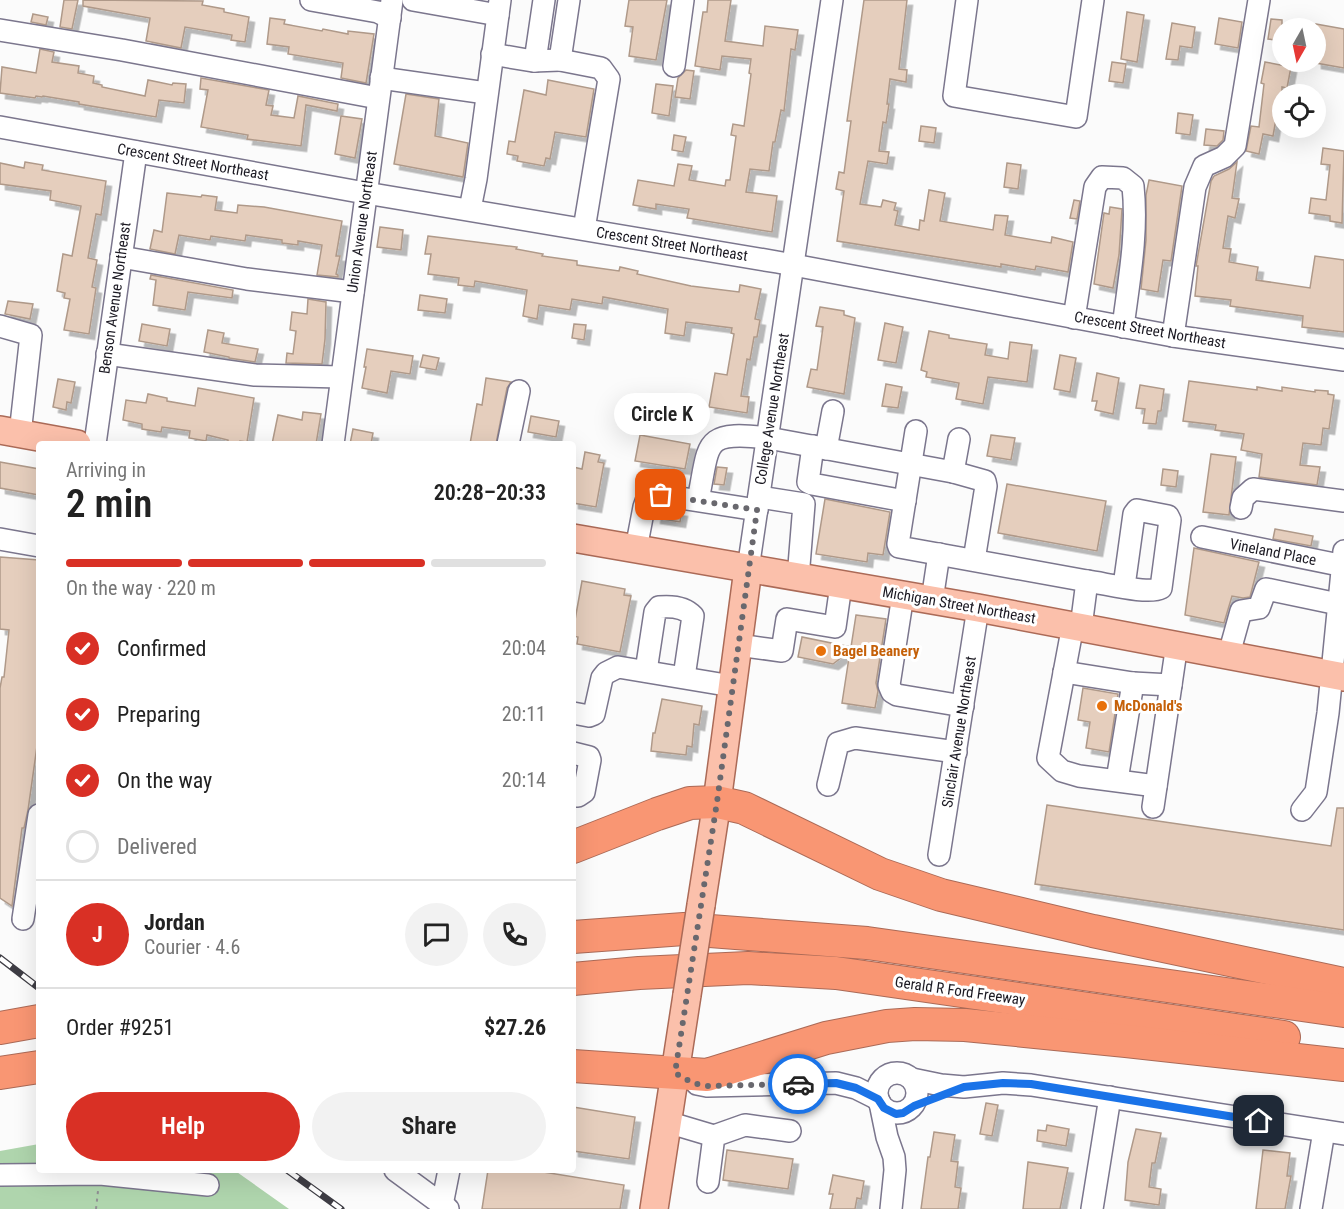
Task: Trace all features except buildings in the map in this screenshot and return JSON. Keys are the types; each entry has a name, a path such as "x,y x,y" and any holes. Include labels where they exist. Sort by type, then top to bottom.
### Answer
{"highway":[{"path":"576,846 690,803 717,802 744,808 880,874 942,895 1093,931 1344,984"},
{"path":"576,937 684,929 867,943 1344,1011"},
{"name":"Gerald R Ford Freeway","path":"576,979 748,968 836,973 1344,1046"},
{"path":"0,1028 36,1021"},
{"path":"576,1066 707,1075 826,1038 887,1026 915,1024 965,1025 1103,1038 1344,1065"},
{"path":"0,1073 36,1067"},
{"path":"0,1090 36,1086"}],"main road":[{"path":"10,432 60,441"},
{"name":"Michigan Street Northeast","path":"576,539 978,608 1337,676"},
{"name":"College Avenue Northeast","path":"654,1209 717,802 748,569"}],"street":[{"path":"310,0 378,12 391,9"},
{"path":"414,0 499,8 470,209"},
{"path":"535,61 543,0"},
{"path":"560,60 569,0"},
{"path":"674,66 683,0"},
{"name":"College Avenue Northeast","path":"748,569 832,0"},
{"path":"967,0 954,96 1076,117 1093,0"},
{"path":"1173,336 1195,187 1204,166 1224,157 1235,146 1259,0"},
{"name":"Union Avenue Northeast","path":"333,441 391,9"},
{"path":"0,30 380,88 486,93"},
{"path":"492,54 535,61 560,60 601,68 609,79 584,230"},
{"name":"Crescent Street Northeast","path":"0,127 794,265 1173,336 1344,360"},
{"name":"Benson Avenue Northeast","path":"95,441 136,152"},
{"path":"1074,318 1095,187 1102,177 1123,178 1133,186 1135,204 1133,252 1123,327"},
{"path":"121,257 247,279 352,292"},
{"path":"0,326 31,335 10,432"},
{"path":"107,354 255,375 341,377"},
{"path":"509,441 519,392"},
{"path":"833,411 808,482 905,501"},
{"path":"916,431 899,547 1124,586"},
{"path":"698,500 710,448 716,439 736,435 768,438 954,472 980,478 986,486 974,560"},
{"path":"954,472 958,439"},
{"path":"1241,508 1243,498 1253,489 1344,501"},
{"path":"636,549 649,493 698,500 804,504 798,578"},
{"name":"Vineland Place","path":"1202,537 1343,561"},
{"path":"0,539 36,545"},
{"path":"932,600 939,554"},
{"path":"1302,810 1316,792 1328,713 1337,676 1338,604 1343,561"},
{"path":"1087,580 1064,672 1048,758 1062,771 1079,776 1117,780 1155,796 1177,644"},
{"path":"738,645 782,651 787,620 835,627 841,585"},
{"path":"1228,654 1241,611 1259,608 1266,589 1338,604"},
{"path":"903,595 889,685 892,692 897,695 963,706"},
{"path":"646,671 655,612 659,607 676,608 689,612 693,616 684,677"},
{"name":"Sinclair Avenue Northeast","path":"939,855 978,608"},
{"path":"576,714 589,716 594,714 602,678 610,670 622,666 732,686"},
{"path":"1064,672 1133,683 1171,685"},
{"path":"1117,780 1133,683"},
{"path":"828,785 838,743 845,740 855,738 956,752"},
{"path":"576,754 586,756 590,760 584,792 576,796"},
{"path":"23,919 36,834"},
{"path":"675,1073 693,1083 707,1086 836,1083 856,1088 896,1114 964,1087"},
{"path":"891,1209 894,1157 887,1137 877,1090 879,1084 889,1075 902,1073 912,1079 940,1085 964,1087 1003,1083 1031,1084 1334,1132 1311,1209"},
{"path":"894,1157 918,1094 912,1079"},
{"path":"1092,1209 1110,1097"},
{"path":"667,1122 714,1136 745,1125 790,1131"},
{"path":"708,1182 714,1136"},
{"path":"399,1173 445,1207"},
{"path":"445,1207 449,1173"},
{"path":"0,1175 100,1174 208,1185"}],"green space":[{"path":"36,1145 36,1173 238,1173 289,1209 0,1209 0,1151"}],"railway":[{"path":"0,958 36,986"},
{"path":"291,1173 341,1209"}],"way so far":[{"path":"661,495 757,510 717,802 675,1073 693,1083 707,1086 798,1084"}],"place":[{"name":"Circle K","path":"661,495"},
{"name":"Bagel Beanery","path":"821,651"},
{"name":"McDonald's","path":"1102,706"}],"route":[{"path":"798,1084 836,1083 856,1088 878,1099 884,1108 896,1114 964,1087 1003,1083 1031,1084 1259,1121"}]}
